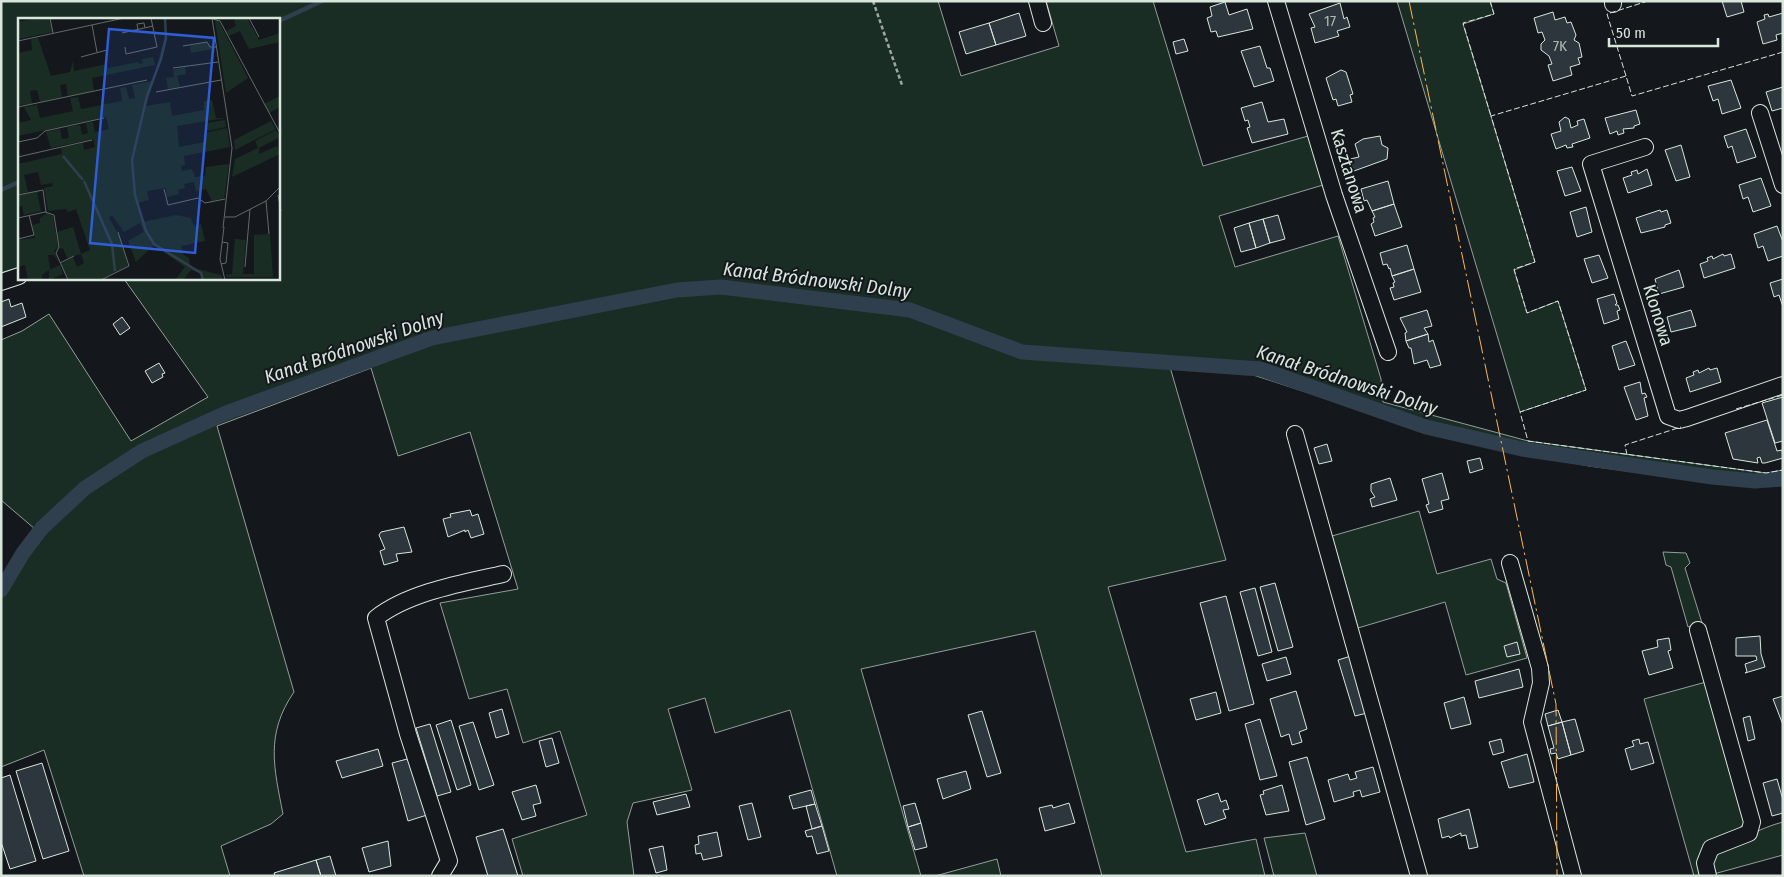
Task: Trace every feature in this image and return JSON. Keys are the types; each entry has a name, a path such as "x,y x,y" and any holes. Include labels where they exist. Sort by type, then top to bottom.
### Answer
{"street":[{"path":"1036,1 1043,23"},
{"name":"Kasztanowa","path":"1276,1 1334,195 1388,352"},
{"path":"1760,113 1776,137 1783,185"},
{"name":"Klonowa","path":"1645,147 1591,164 1668,416 1680,420 1783,385"},
{"path":"1,282 18,276"},
{"path":"1295,434 1419,876"},
{"path":"1510,563 1540,668 1540,683 1532,722 1574,876"},
{"path":"440,876 449,861 408,734 376,618 388,608 450,586 503,574"},
{"path":"1698,630 1752,822 1749,833 1711,848 1705,864 1708,876"}],"path":[{"path":"873,1 902,85"}],"green space":[{"path":"1,1 938,1 961,76 1059,46 1046,1 1153,1 1203,166 1308,136 1323,185 1219,216 1235,267 1338,236 1381,379 1383,402 1528,441 1766,473 1783,470 1783,484 1741,486 1589,466 1480,445 1392,420 1244,372 1170,367 1226,560 1108,587 1186,852 1256,839 1265,876 1102,876 1035,631 861,669 921,876 837,876 790,710 715,733 705,698 668,709 692,790 633,803 627,822 634,876 523,876 512,839 587,815 560,731 523,743 507,689 469,699 440,603 518,589 470,432 398,456 371,368 217,426 294,692 285,707 275,737 275,766 283,814 271,824 221,846 230,876 84,876 44,750 1,767 1,583 35,529 1,500 1,340 22,331 49,314 131,441 208,397 125,280 280,280 280,18 18,18 18,273 1,278"},
{"path":"1397,1 1490,1 1494,14 1463,24 1535,262 1514,270 1527,313 1558,301 1586,390 1520,412"},
{"path":"1419,511 1437,574 1491,559 1497,579 1506,583 1527,658 1466,675 1445,602 1358,628 1332,536"},
{"path":"1663,552 1686,553 1690,563 1685,568 1702,623 1688,627 1671,567 1666,565"},
{"path":"1706,682 1746,822 1734,833 1709,842 1704,876 1694,876 1644,699"},
{"path":"1783,822 1783,855 1710,875 1715,851 1757,831"},
{"path":"1305,833 1317,876 1274,876 1264,838"},
{"path":"997,859 1001,876 935,876"}],"building":[{"path":"1722,1 1741,1 1744,12 1727,17"},
{"path":"1225,2 1229,15 1247,9 1253,29 1218,37 1216,31 1211,32 1207,18 1212,16 1210,7"},
{"path":"1340,3 1344,19 1347,17 1350,27 1337,31 1339,36 1315,43 1311,28 1315,27 1309,14"},
{"path":"1553,12 1555,20 1565,17 1567,23 1571,22 1576,35 1574,40 1579,43 1582,57 1578,58 1580,64 1570,67 1572,75 1553,81 1548,65 1552,64 1549,56 1541,50 1541,44 1545,40 1542,32 1538,33 1534,18"},
{"path":"1019,13 1026,36 996,45 989,23"},
{"path":"1783,13 1783,33 1776,35 1777,40 1763,44 1757,22 1765,19 1764,15 1768,14 1769,17"},
{"path":"989,23 996,45 966,54 959,32"},
{"path":"1184,39 1188,51 1176,54 1173,42"},
{"path":"1260,46 1267,68 1270,68 1274,81 1254,87 1241,51"},
{"path":"1341,70 1346,72 1353,94 1350,95 1352,102 1338,106 1336,99 1333,100 1326,78"},
{"path":"1731,80 1741,108 1722,114 1718,99 1713,101 1708,86"},
{"path":"1783,87 1783,108 1772,111 1766,92"},
{"path":"1262,102 1268,122 1284,119 1288,134 1252,143 1247,128 1250,127 1248,120 1245,121 1241,108"},
{"path":"1636,110 1640,124 1634,126 1634,128 1623,129 1624,133 1618,135 1617,131 1610,134 1605,118"},
{"path":"1565,117 1569,119 1571,128 1578,125 1577,121 1584,119 1590,138 1572,144 1573,147 1567,148 1566,145 1556,149 1551,134 1561,131 1559,122"},
{"path":"1746,129 1756,157 1737,163 1732,146 1728,148 1724,136"},
{"path":"1380,136 1382,145 1388,148 1387,159 1354,171 1350,159 1359,157 1355,144 1363,139"},
{"path":"1681,145 1690,177 1676,181 1665,150"},
{"path":"1572,167 1581,191 1565,196 1557,171"},
{"path":"1647,169 1652,185 1628,193 1623,178 1632,175 1631,172 1637,170 1638,174"},
{"path":"1761,178 1771,206 1753,212 1748,197 1743,199 1739,185"},
{"path":"1388,181 1394,204 1372,211 1367,200 1364,201 1361,189"},
{"path":"1394,204 1402,227 1375,236 1371,224 1374,222 1373,218 1375,217 1372,211"},
{"path":"1586,207 1592,232 1577,237 1570,212"},
{"path":"1660,210 1661,212 1667,210 1671,223 1665,225 1665,227 1641,233 1636,218"},
{"path":"1278,215 1285,239 1270,243 1263,219"},
{"path":"1263,219 1270,243 1256,248 1249,223"},
{"path":"1249,223 1256,248 1241,252 1234,228"},
{"path":"1777,226 1783,242 1783,256 1768,261 1763,246 1758,248 1754,234"},
{"path":"1407,245 1414,269 1392,276 1387,264 1383,265 1380,253"},
{"path":"1723,254 1724,256 1731,254 1735,268 1704,278 1700,264 1708,261 1707,258 1712,256 1713,259"},
{"path":"1599,255 1608,278 1592,283 1584,259"},
{"path":"1414,269 1421,292 1394,300 1390,288 1394,287 1393,283 1395,282 1392,276"},
{"path":"1679,270 1684,287 1659,294 1655,279"},
{"path":"1783,279 1783,307 1779,295 1774,297 1770,283"},
{"path":"1614,294 1617,303 1615,305 1618,305 1620,310 1617,311 1619,319 1604,324 1597,299"},
{"path":"9,299 11,307 22,303 26,317 1,327 1,302"},
{"path":"1427,310 1432,326 1424,328 1428,334 1406,341 1405,333 1407,332 1400,318"},
{"path":"1691,310 1696,326 1671,332 1667,317"},
{"path":"122,317 130,328 120,335 113,324"},
{"path":"1428,334 1429,342 1433,340 1441,365 1430,368 1427,360 1414,364 1411,348 1409,348 1406,341"},
{"path":"1626,341 1635,365 1619,370 1612,346"},
{"path":"159,363 165,373 162,374 163,377 152,383 145,371"},
{"path":"1709,368 1710,370 1717,368 1721,382 1690,392 1686,378 1694,375 1693,372 1698,370 1699,373"},
{"path":"1640,382 1642,394 1645,393 1647,397 1644,398 1648,416 1636,420 1624,387"},
{"path":"1783,397 1783,441 1775,443 1762,403"},
{"path":"1767,420 1777,451 1782,450 1783,458 1765,463 1762,463 1760,457 1757,458 1758,463 1733,459 1725,433"},
{"path":"1327,444 1332,461 1319,464 1314,448"},
{"path":"1480,458 1483,469 1470,473 1467,461"},
{"path":"1442,473 1449,499 1441,501 1443,509 1429,513 1426,505 1429,504 1422,479"},
{"path":"1390,478 1397,500 1372,507 1370,499 1375,497 1371,491 1371,484"},
{"path":"470,510 472,516 478,514 484,534 471,538 468,530 465,532 465,530 448,537 443,519 451,517 450,514"},
{"path":"404,527 412,552 396,554 398,561 384,565 380,551 385,549 379,535 381,532"},
{"path":"1275,583 1293,647 1278,651 1260,587"},
{"path":"1255,588 1272,652 1258,656 1240,592"},
{"path":"1226,596 1254,704 1229,711 1200,603"},
{"path":"1760,636 1761,654 1765,667 1745,673 1747,672 1745,664 1757,660 1756,656 1736,656 1736,638"},
{"path":"1669,638 1671,650 1668,651 1673,668 1649,675 1642,651 1658,647 1657,640"},
{"path":"1517,642 1520,654 1507,657 1504,646"},
{"path":"1351,656 1367,713 1355,716 1338,660"},
{"path":"1286,657 1291,674 1267,681 1262,664"},
{"path":"1519,669 1523,687 1479,698 1475,681"},
{"path":"1296,691 1307,729 1299,732 1302,742 1292,745 1289,734 1281,737 1270,699"},
{"path":"1216,692 1221,713 1196,720 1190,699"},
{"path":"1783,696 1783,725 1773,699"},
{"path":"1464,697 1471,724 1451,729 1444,703"},
{"path":"502,709 509,734 496,738 489,713"},
{"path":"1558,710 1562,722 1548,726 1545,714"},
{"path":"982,711 1001,773 987,777 968,715"},
{"path":"1750,716 1755,739 1748,741 1743,718"},
{"path":"1260,719 1277,776 1260,780 1245,724"},
{"path":"1575,719 1584,751 1571,755 1562,722"},
{"path":"451,720 471,785 457,790 436,725"},
{"path":"473,722 494,785 479,790 459,726"},
{"path":"1562,722 1571,755 1558,759 1556,753 1551,754 1550,749 1554,748 1548,726"},
{"path":"430,724 451,792 437,796 416,728"},
{"path":"552,738 559,763 546,767 539,741"},
{"path":"1501,739 1504,752 1493,755 1489,742"},
{"path":"1639,739 1640,744 1648,742 1654,763 1631,770 1625,749 1634,746 1632,741"},
{"path":"378,749 383,766 342,778 336,761"},
{"path":"1527,754 1534,782 1509,788 1501,762"},
{"path":"1307,757 1325,819 1306,825 1289,762"},
{"path":"411,758 427,815 408,821 392,763"},
{"path":"42,763 69,851 43,859 16,771"},
{"path":"1373,767 1380,792 1362,797 1360,790 1353,792 1354,796 1334,802 1328,780 1348,774 1350,780 1357,778 1355,772"},
{"path":"966,771 971,789 943,799 937,779"},
{"path":"10,775 36,861 10,869 1,842 1,778"},
{"path":"1777,779 1783,800 1783,813 1772,816 1763,783"},
{"path":"536,785 541,803 533,805 536,816 522,820 512,792"},
{"path":"1282,785 1289,811 1266,815 1260,795 1264,794 1263,791"},
{"path":"811,790 815,804 793,809 789,796"},
{"path":"1218,793 1221,802 1226,800 1229,809 1223,810 1226,818 1205,825 1197,800"},
{"path":"686,794 690,807 657,815 653,802"},
{"path":"752,803 761,837 748,840 739,806"},
{"path":"915,803 921,823 908,827 903,806"},
{"path":"1069,803 1075,823 1045,831 1039,808 1052,805 1053,808"},
{"path":"815,804 822,826 812,829 806,806"},
{"path":"1469,809 1478,847 1469,849 1466,835 1461,836 1461,833 1450,838 1449,836 1442,838 1438,819"},
{"path":"921,823 927,847 915,850 908,827"},
{"path":"822,826 829,851 817,854 812,836 807,837 805,831"},
{"path":"503,829 518,876 488,876 476,837"},
{"path":"717,832 722,856 703,860 701,853 696,854 695,845 699,844 698,836"},
{"path":"388,841 391,866 369,872 362,848"},
{"path":"663,846 667,870 656,873 649,849"},
{"path":"330,856 336,876 321,876 316,860"},
{"path":"316,860 321,876 275,876 274,873"}],"waterway":[{"path":"280,21 322,1"},
{"path":"1,190 18,182"},
{"name":"Kanał Bródnowski Dolny","path":"1,590 23,553 42,528 85,488 142,451 226,413 432,338 677,290 721,287 910,310 1022,352 1260,369 1426,427 1522,449 1712,477 1755,481 1783,479"}],"fence":[{"path":"1490,1 1494,14 1463,23 1491,116"},
{"path":"1626,76 1607,14 1648,1"},
{"path":"1783,52 1632,96 1626,76 1491,116 1535,262 1514,269 1527,313 1558,301 1586,390 1520,412 1528,441 1766,473 1783,470"},
{"path":"1736,409 1783,395"},
{"path":"1627,455 1625,445 1681,427"}],"power":[{"path":"1409,1 1556,704 1557,876"}]}
